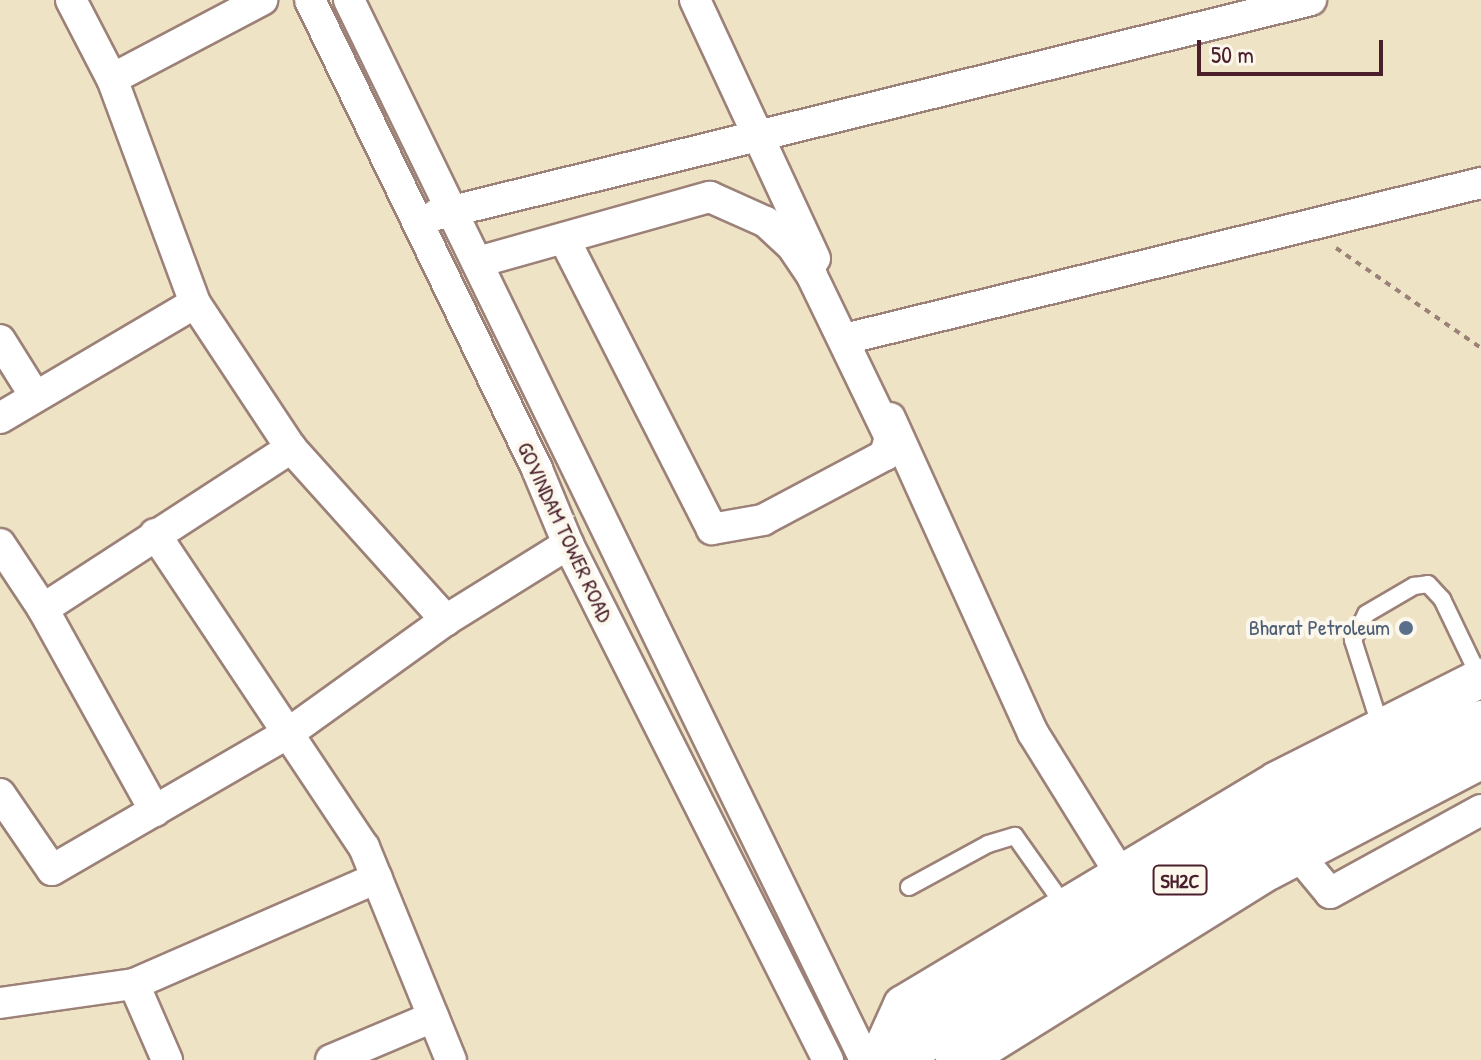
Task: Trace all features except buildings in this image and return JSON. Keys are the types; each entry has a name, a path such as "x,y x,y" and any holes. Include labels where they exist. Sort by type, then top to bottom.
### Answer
{"main road":[{"name":"SH2C","path":"958,1060 1085,936 1129,888 1481,723"},
{"name":"SH2C","path":"893,1060 950,1000 1085,936 1296,852 1394,762 1481,756"}],"street":[{"path":"71,0 112,79 195,303 291,448 446,620"},
{"path":"112,79 262,0"},
{"name":"GOVINDAM TOWER ROAD","path":"310,0 537,469 568,544 828,1060"},
{"name":"GOVINDAM TOWER ROAD","path":"349,0 455,212 865,1060"},
{"path":"695,0 1033,733 1129,888"},
{"path":"414,220 1311,0"},
{"path":"853,337 1481,183"},
{"path":"478,262 710,197 766,222 792,246 812,276 890,437 885,455 763,520 712,529 564,238"},
{"path":"0,418 195,303"},
{"path":"0,340 35,396"},
{"path":"43,609 291,448"},
{"path":"155,534 364,847 451,1060"},
{"path":"0,544 43,609 155,811"},
{"path":"0,794 52,870 290,732 446,620 568,544"},
{"path":"1394,762 1481,679"},
{"path":"1296,852 1330,893 1481,810"},
{"path":"0,1003 134,984 377,878"},
{"path":"134,984 167,1060"},
{"path":"878,1060 903,1005 950,1000"},
{"path":"331,1060 433,1017"}],"lane":[{"path":"1394,762 1353,640 1366,614 1414,586 1428,584 1442,599 1481,679"},
{"path":"909,887 1004,837 1015,836 1085,936"}],"path":[{"path":"1298,230 1359,260 1481,348"}],"place":[{"name":"Bharat Petroleum","path":"1406,628"}]}
